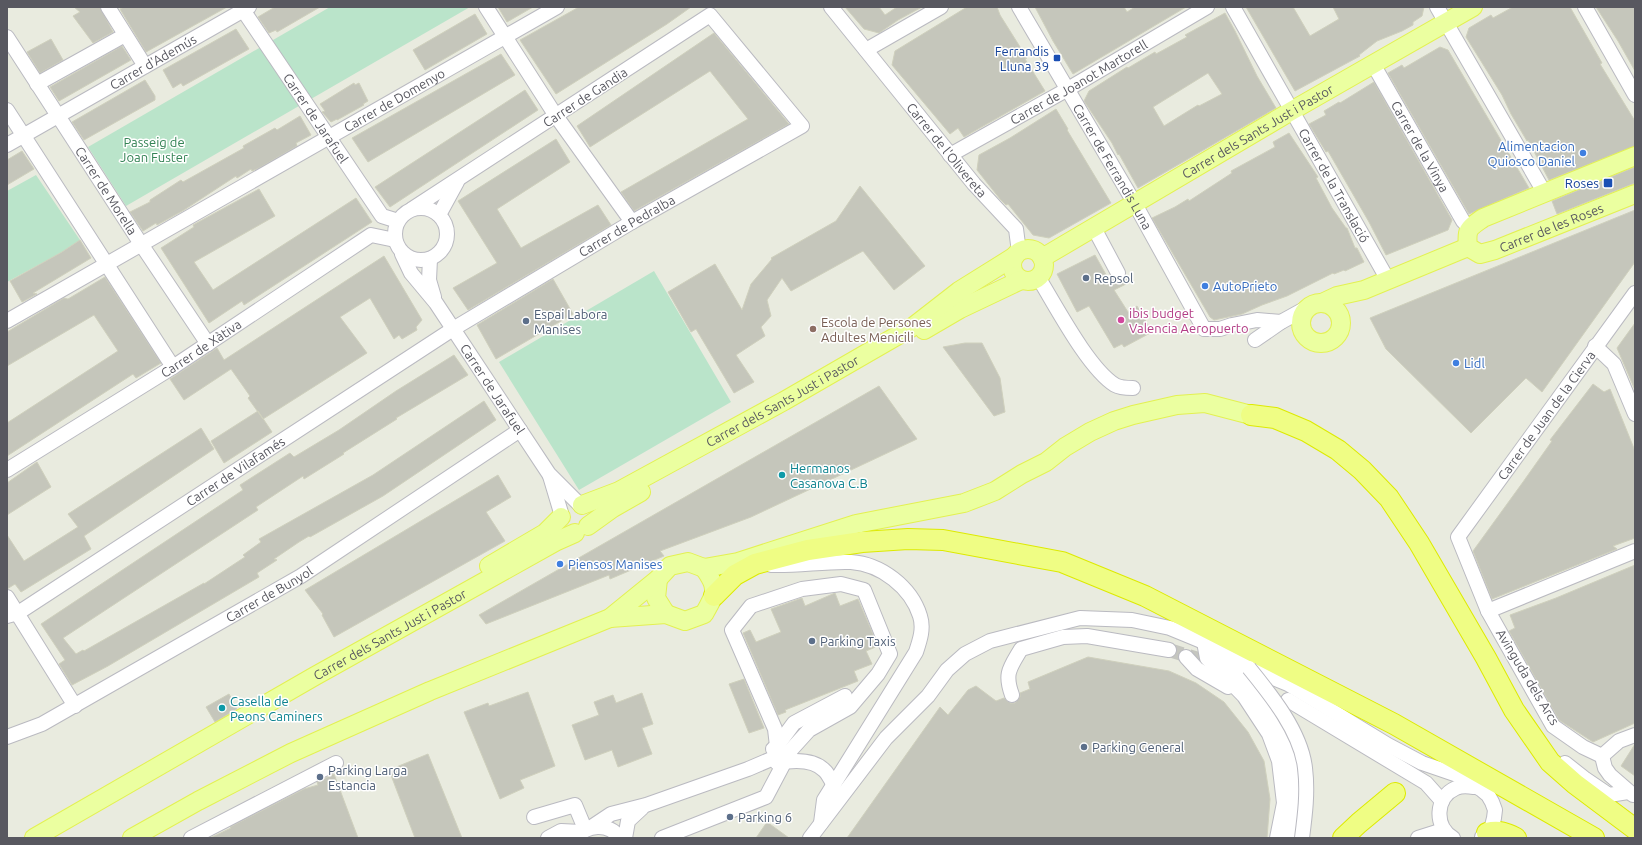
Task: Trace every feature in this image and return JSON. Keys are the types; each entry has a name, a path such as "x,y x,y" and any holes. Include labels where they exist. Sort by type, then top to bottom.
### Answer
{"highway":[{"path":"1251,415 1275,418 1306,431 1338,450 1362,470 1389,498 1419,544 1486,658 1514,710 1550,762 1575,784 1635,830"},
{"path":"714,596 735,575 755,564 808,550 862,542 908,539 943,540 1062,562 1145,596 1394,724 1594,838"},
{"path":"1343,838 1395,793 1356,838"},
{"path":"1482,837 1494,831 1503,832 1516,838"}],"main road":[{"name":"Carrer dels Sants Just i Pastor","path":"1042,258 1293,110 1473,7"},
{"path":"1316,304 1327,304 1337,310 1341,320 1340,331 1336,336 1327,342 1315,342 1305,334 1301,323 1305,311 1316,304 1337,296 1364,290 1468,247 1467,235 1469,228 1483,218 1635,156"},
{"name":"Carrer de les Roses","path":"1468,247 1480,254 1495,250 1635,194"},
{"path":"1029,249 1039,254 1042,258 1044,268 1030,279 1017,277 1012,269 1013,260 1017,254 1029,249"},
{"name":"Carrer dels Sants Just i Pastor","path":"581,505 618,491 784,401 901,334 914,326 959,291 1017,254"},
{"name":"Carrer dels Sants Just i Pastor","path":"315,676 557,541 582,529 619,504 960,309 1030,279"},
{"path":"1341,320 1364,290"},
{"path":"132,838 198,801 291,753 430,691 610,618 658,579 670,566 688,562 704,568 738,562 856,524 964,503 995,491 1022,474 1046,462 1065,447 1090,432 1114,421 1153,410 1177,405 1205,403 1251,415"},
{"path":"576,504 581,505 589,512 590,516 582,529 567,530 562,522 562,516 566,507 576,504"},
{"name":"Carrer dels Sants Just i Pastor","path":"315,676 402,617 545,533 562,516"},
{"path":"610,618 666,614 685,621 704,614 714,596 713,581 704,568"},
{"path":"658,579 656,598 666,614"},
{"path":"34,838 315,676"}],"street":[{"path":"486,7 556,116 632,222"},
{"name":"Carrer de Domenyo","path":"7,321 557,7"},
{"name":"Carrer de l'Olivereta","path":"831,7 974,184 1016,229 1017,254"},
{"path":"866,50 941,7"},
{"name":"Carrer de Ferrandis Luna","path":"1019,7 1135,204 1204,329 1220,330 1232,325 1256,320 1281,322"},
{"name":"Carrer de Joanot Martorell","path":"950,155 1068,89 1207,7"},
{"name":"Carrer de la Translació","path":"1233,7 1293,110 1388,280"},
{"path":"1437,7 1544,192"},
{"path":"1584,7 1635,95"},
{"path":"111,8 125,35 145,66"},
{"name":"Carrer d'Ademús","path":"7,145 244,8"},
{"name":"Carrer de Jarafuel","path":"244,8 382,216 398,221"},
{"name":"Carrer de Gandia","path":"412,209 710,15 802,126"},
{"path":"38,84 125,35"},
{"name":"Carrer de Morella","path":"7,37 141,244 208,344"},
{"name":"Carrer de la Vinya","path":"1373,64 1463,221 1469,228"},
{"path":"7,110 173,367"},
{"name":"Carrer de Pedralba","path":"454,329 632,222 802,126"},
{"name":"Carrer de Gandia","path":"439,215 459,179"},
{"path":"426,208 439,215 447,230 444,248 430,259 416,261 402,254 395,240 394,230 398,221 412,209 426,208"},
{"path":"1094,228 1118,272"},
{"name":"Carrer de Xàtiva","path":"7,470 173,367 371,235 395,240"},
{"name":"Carrer de Jarafuel","path":"402,254 411,272 436,303 454,329 549,474 581,505"},
{"name":"Carrer de Jarafuel","path":"430,259 429,280 436,303"},
{"path":"1030,279 1101,373 1117,386 1133,388"},
{"name":"Carrer de Juan de la Cierva","path":"1458,537 1635,293"},
{"path":"1256,340 1281,322 1316,304"},
{"name":"Carrer de Vilafamés","path":"12,614 454,329"},
{"path":"1596,346 1614,364 1635,414"},
{"name":"Carrer de Bunyol","path":"7,737 42,724 75,706 301,576 520,430"},
{"name":"Carrer de Jarafuel","path":"549,474 562,516"},
{"name":"Avinguda dels Arcs","path":"1458,537 1488,611 1553,726 1583,747 1602,756 1605,768 1610,775 1631,794"},
{"path":"1488,611 1635,551"},
{"path":"755,564 778,565 852,562 877,568 896,581 910,595 920,616 922,635 916,652 824,800 821,824"},
{"path":"584,831 611,814 646,805 748,769 790,751 809,730 850,707 878,674 890,654 864,590 841,584 795,591 751,606 732,630 775,729 777,746"},
{"path":"7,597 12,614 75,706"},
{"path":"810,838 886,738 928,696 947,670 964,654 990,641 1080,618 1140,622 1170,628 1204,642 1248,668 1288,684 1388,745 1422,763 1457,775 1474,787"},
{"path":"1012,695 1007,683 1008,671 1021,648 1063,637 1088,636 1169,650"},
{"path":"1204,642 1207,658 1244,696 1269,734 1278,761 1284,804 1277,838"},
{"path":"1204,642 1234,671 1278,728 1289,754 1295,810 1289,838"},
{"path":"1186,657 1197,669 1244,696"},
{"path":"1248,668 1272,697 1296,736 1305,767 1306,807 1302,838"},
{"path":"748,769 777,746 794,723 845,696"},
{"path":"1288,700 1426,783 1442,801"},
{"name":"Avinguda dels Arcs","path":"1514,710 1566,763 1584,778 1609,795 1631,794"},
{"path":"1602,756 1619,741 1635,734"},
{"path":"748,769 785,761 812,763 825,771 834,785"},
{"path":"662,838 766,797 785,761"},
{"path":"191,838 336,763"},
{"path":"1449,835 1439,817 1439,809 1442,801 1448,793 1456,788 1465,786 1482,790 1488,795 1494,806 1492,826 1482,837"},
{"path":"534,817 575,805 584,831"},
{"path":"625,838 628,821 646,805"},
{"path":"548,838 561,831 584,831 606,827 617,833 620,838"},
{"path":"1418,838 1437,832 1449,835"}],"green space":[{"name":"Passeig de Joan Fuster","path":"330,7 470,7 126,206 88,147"},
{"path":"36,175 80,240 62,252 7,282 7,191"},
{"path":"654,271 731,402 579,490 499,362"}],"building":[{"path":"74,7 100,7 113,32 93,43 73,16 80,12"},
{"path":"124,7 227,7 146,52 120,9"},
{"path":"275,7 320,7 277,32 276,30 269,33 258,17"},
{"path":"498,7 533,7 507,22"},
{"path":"579,7 691,7 667,24 556,94 520,40"},
{"path":"845,7 879,7 885,15 897,7 922,7 898,20 879,33 864,29"},
{"path":"967,7 997,7 1000,15 1027,58 1025,59 1045,91 964,137 958,128 950,134 892,65 895,51"},
{"path":"1035,7 1124,7 1127,12 1135,7 1186,7 1073,74"},
{"path":"1246,7 1293,7 1310,36 1339,19 1333,7 1424,7 1422,16 1413,22 1413,25 1377,41 1359,55 1360,56 1295,91"},
{"path":"1513,7 1570,7 1602,63 1600,64 1635,121 1635,146 1549,180 1528,140 1527,141 1511,114 1502,95 1466,37 1469,28 1491,15 1493,18"},
{"path":"1596,7 1635,7 1635,71 1618,41"},
{"path":"1225,13 1257,76 1276,108 1138,188 1119,154 1118,155 1112,143 1084,101 1089,91 1127,67 1128,68 1155,52 1156,54 1187,37 1185,35","holes":["1208,73 1222,94 1199,106 1198,105 1164,126 1153,107"]},
{"path":"475,14 487,34 425,70 413,50"},
{"path":"236,29 249,49 183,86 181,83 173,88 163,70"},
{"path":"714,33 789,124 634,211 621,192 748,119 710,71 590,147 577,126"},
{"path":"51,39 63,60 40,73 27,52"},
{"path":"122,46 131,60 59,101 50,87"},
{"path":"1440,47 1448,50 1529,188 1469,214 1388,73 1402,65 1404,68"},
{"path":"501,54 515,75 368,162 352,138"},
{"path":"145,80 155,96 155,100 84,140 72,122"},
{"path":"1374,82 1452,220 1448,230 1386,255 1369,222 1328,151 1326,152 1309,124 1326,115 1324,111"},
{"path":"354,83 355,85 359,83 368,101 363,104 364,105 331,122 322,112 325,111 320,104"},
{"path":"525,90 538,110 390,207 375,187"},
{"path":"1056,109 1111,203 1049,238 1033,235 1008,204 1006,205 1000,199 977,170 979,155 1010,138"},
{"path":"300,116 311,135 296,143 297,146 259,168 252,171 251,169 237,178 236,176 184,210 143,231 130,212 150,202 150,200 181,180 183,182 244,148 243,146 275,128 277,130"},
{"path":"1289,133 1318,177 1316,178 1332,208 1347,228 1355,248 1357,248 1364,262 1345,271 1333,273 1287,296 1242,314 1214,320 1210,317 1152,218 1188,199 1189,201 1232,173 1231,171 1275,147 1273,142"},
{"path":"556,139 570,162 497,209 521,248 598,205 611,225 468,310 453,288 497,263 458,201"},
{"path":"22,151 34,169 7,185 7,160"},
{"path":"1635,167 1635,183 1557,214 1552,201"},
{"path":"860,186 925,266 894,290 863,251 791,291 782,278 767,300 771,316 761,327 765,336 736,355 754,382 734,393 696,329 691,332 668,292 715,264 742,310 751,284 772,259 771,258 836,221"},
{"path":"259,189 275,216 194,262 213,290 356,198 372,222 244,305 242,301 209,323 161,248 194,227 193,225"},
{"path":"1635,210 1635,262 1542,392 1526,378 1471,433 1386,349 1370,318"},
{"path":"80,240 91,258 33,293 37,294 22,302 10,281 62,252"},
{"path":"1095,255 1109,280 1112,278 1118,281 1125,277 1128,283 1114,290 1128,312 1137,306 1152,332 1124,347 1122,344 1114,348 1089,306 1077,312 1057,274"},
{"path":"384,256 422,320 416,327 417,330 402,339 399,335 394,339 370,298 340,317 367,353 263,419 248,398 250,396 231,369 184,400 170,379 217,348 224,360"},
{"path":"105,277 161,363 136,378 133,374 7,456 7,423 118,351 94,315 7,366 7,332 64,298 68,299"},
{"name":"Espai Labora Manises","path":"553,279 573,314 496,359 477,325"},
{"path":"1635,323 1635,390 1617,348"},
{"path":"965,343 982,343 1000,378 1005,412 994,416 943,347"},
{"path":"454,355 468,375 396,418 397,419 304,479 303,476 256,507 258,510 63,638 76,654 83,650 84,651 204,584 245,557 243,555 261,542 259,539 373,475 484,401 496,420 383,496 299,542 274,559 277,560 257,573 259,577 108,666 72,685 59,664 65,660 41,624 243,490 240,485 290,453 294,457 339,430 396,391"},
{"path":"1593,384 1604,392 1610,389 1635,451 1635,538 1613,546 1617,549 1492,599 1473,551 1552,441 1550,440"},
{"name":"Hermanos Casanova C.B","path":"879,386 917,439 751,517 660,551 664,556 610,579 609,575 486,624 479,615"},
{"path":"258,411 272,432 224,463 211,441"},
{"path":"201,428 214,449 84,536 91,549 21,592 15,584 7,589 7,535 24,561 78,527 68,514"},
{"path":"37,462 51,487 7,515 7,483"},
{"path":"498,475 511,497 486,512 505,541 334,637 322,615 323,614 305,590"},
{"path":"1635,565 1635,723 1593,742 1559,720 1509,631 1515,628 1510,615 1556,598"},
{"name":"Parking Taxis","path":"835,593 840,606 858,599 878,646 866,651 872,664 854,671 858,681 785,710 786,712 778,715 743,633 750,630 756,642 781,632 771,609 802,598 805,606"},
{"name":"Parking General","path":"1088,657 1169,671 1196,683 1224,702 1248,732 1264,761 1270,799 1267,838 847,838 940,707 948,715 968,690 976,686 996,701 1004,698 1010,703 1015,703 1020,697 1020,693 1030,689 1028,682"},
{"path":"744,679 764,728 749,733 729,684"},
{"path":"528,692 555,766 520,780 524,788 500,799 464,712 488,703 489,706"},
{"path":"642,693 653,724 642,728 652,754 618,767 612,750 585,760 572,725 599,715 594,702 613,695 616,703"},
{"name":"Casella de Peons Caminers","path":"229,694 237,709 215,722 206,707"},
{"path":"1635,744 1635,776 1621,766"},
{"path":"428,754 462,838 415,838 389,770"},
{"path":"334,774 358,838 210,838 304,789 318,785 317,782"},
{"path":"767,822 789,838 756,838"}],"tunnel":[{"path":"1169,650 1208,662 1218,667"}],"place":[{"name":"Ferrandis Lluna 39","path":"1057,58"},
{"name":"Alimentacion Quiosco Daniel","path":"1583,153"},
{"name":"Roses","path":"1608,183"},
{"name":"Repsol","path":"1086,278"},
{"name":"AutoPrieto","path":"1205,286"},
{"name":"ibis budget Valencia Aeropuerto","path":"1121,320"},
{"name":"Espai Labora Manises","path":"526,321"},
{"name":"Escola de Persones Adultes Menicili","path":"813,329"},
{"name":"Lidl","path":"1456,363"},
{"name":"Hermanos Casanova C.B","path":"782,475"},
{"name":"Piensos Manises","path":"560,564"},
{"name":"Parking Taxis","path":"812,641"},
{"name":"Casella de Peons Caminers","path":"222,708"},
{"name":"Parking General","path":"1084,747"},
{"name":"Parking Larga Estancia","path":"320,777"},
{"name":"Parking 6","path":"730,817"}]}
